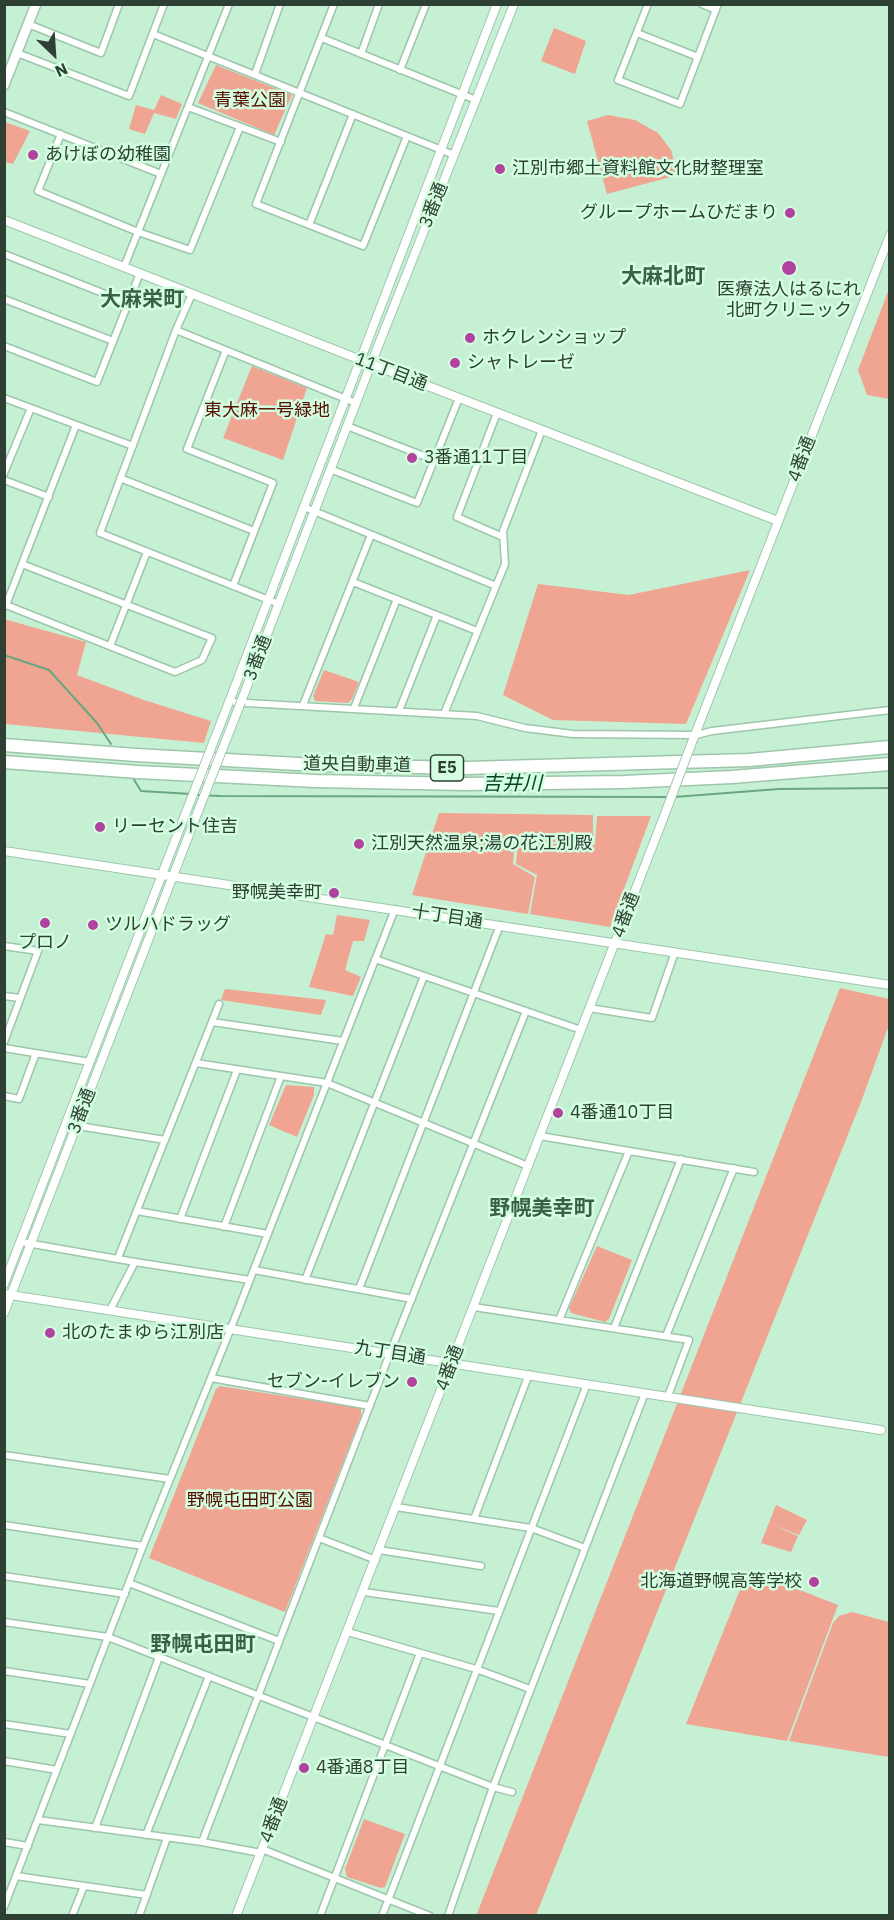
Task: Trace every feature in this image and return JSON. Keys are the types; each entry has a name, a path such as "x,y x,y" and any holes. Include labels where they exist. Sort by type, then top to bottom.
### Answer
{"highway":[{"path":"749,760 890,739"},
{"name":"道央自動車道","path":"4,745 316,765 432,767 624,765 749,760 890,747"},
{"name":"道央自動車道","path":"4,762 138,772 316,781 465,784 624,782 732,777 890,764"}],"main road":[{"path":"4,86 36,4"}],"street":[{"path":"28,24 101,53 119,4"},
{"path":"17,53 129,96 164,4"},
{"path":"124,267 229,4"},
{"path":"255,74 280,4"},
{"path":"334,4 256,204 363,246 407,136"},
{"path":"361,54 379,4"},
{"path":"400,70 426,4"},
{"name":"3番通","path":"4,1284 497,4"},
{"name":"3番通","path":"4,1313 8,1294 31,1244 330,469 514,4"},
{"path":"648,4 618,80 680,104 717,7 702,4"},
{"path":"637,33 698,57"},
{"path":"153,34 454,155"},
{"path":"322,38 476,100"},
{"path":"188,107 280,142"},
{"path":"4,112 161,174"},
{"path":"309,225 352,114"},
{"path":"61,134 38,191 138,232 190,250 240,127"},
{"name":"11丁目通","path":"4,220 778,521"},
{"name":"4番通","path":"236,1916 364,1592 890,235"},
{"path":"4,254 128,303"},
{"path":"4,346 97,382 140,273"},
{"path":"192,294 176,330 100,533 279,604"},
{"path":"4,298 113,341"},
{"path":"176,330 356,403"},
{"path":"226,350 187,449 273,483 233,586"},
{"path":"4,398 133,446"},
{"path":"330,469 417,503 459,398"},
{"path":"4,473 32,408"},
{"path":"497,413 457,517 503,537"},
{"path":"22,564 212,638 202,660 175,672 6,605 76,425"},
{"path":"347,426 434,460"},
{"path":"444,714 505,564 503,531 542,430"},
{"path":"120,478 254,531"},
{"path":"4,480 49,497"},
{"path":"304,507 496,586"},
{"path":"303,705 372,535"},
{"path":"110,646 147,552"},
{"path":"353,582 477,631"},
{"path":"354,708 397,599"},
{"path":"399,711 437,615"},
{"path":"229,702 477,716 553,733 696,735 712,730 890,710"},
{"name":"十丁目通","path":"4,851 890,985"},
{"path":"4,1906 7,1891 16,1876 28,1846 143,1546 395,909"},
{"path":"359,1289 501,925"},
{"path":"4,946 38,951 4,1042"},
{"path":"589,1008 652,1018 675,952"},
{"path":"375,959 581,1030"},
{"path":"305,1280 424,976"},
{"path":"4,996 21,998"},
{"path":"118,1258 219,1004"},
{"path":"202,1842 369,1406 526,1011"},
{"path":"212,1022 343,1041"},
{"path":"4,1048 90,1062"},
{"path":"4,1096 19,1099 36,1053"},
{"path":"195,1063 327,1083 528,1166"},
{"path":"180,1219 237,1070"},
{"path":"224,1227 281,1076"},
{"path":"66,1124 165,1140"},
{"path":"540,1136 754,1172"},
{"path":"559,1320 629,1151"},
{"path":"614,1328 681,1159"},
{"path":"666,1336 734,1168"},
{"path":"137,1211 268,1234"},
{"path":"21,1242 250,1280"},
{"path":"110,1310 135,1262"},
{"path":"254,1270 411,1299"},
{"name":"九丁目通","path":"8,1294 881,1430"},
{"path":"474,1307 689,1340 668,1396"},
{"path":"474,1519 529,1374"},
{"path":"211,1378 369,1406"},
{"path":"382,1916 587,1383"},
{"path":"448,1916 493,1787 645,1393"},
{"path":"4,1455 170,1479"},
{"path":"396,1507 531,1528 585,1548"},
{"path":"4,1525 143,1546"},
{"path":"319,1538 376,1560"},
{"path":"380,1550 481,1566"},
{"path":"4,1576 125,1594"},
{"path":"129,1583 279,1641"},
{"path":"364,1592 499,1611"},
{"path":"4,1622 108,1637 493,1787 512,1792"},
{"path":"348,1632 476,1669 530,1689"},
{"path":"320,1916 420,1653"},
{"path":"95,1828 159,1657"},
{"path":"4,1671 90,1684"},
{"path":"146,1834 209,1676"},
{"path":"4,1724 71,1734"},
{"path":"4,1761 57,1770"},
{"path":"38,1820 261,1851 430,1916"},
{"path":"139,1916 167,1838"},
{"path":"4,1842 28,1846"},
{"path":"16,1876 147,1895"},
{"path":"72,1916 84,1886"}],"green space":[{"path":"554,28 586,41 575,74 541,61"},
{"name":"青葉公園","path":"216,65 292,95 274,135 198,103"},
{"path":"161,95 182,104 176,119 154,113 145,134 129,129 136,105 154,110"},
{"path":"608,115 635,120 658,133 671,150 678,175 607,194 587,121"},
{"path":"5,122 30,131 13,164 5,162"},
{"path":"889,289 890,399 867,395 858,370"},
{"name":"東大麻一号緑地","path":"252,366 307,388 283,460 223,438"},
{"path":"750,570 686,724 553,720 503,695 538,584 629,595"},
{"path":"4,619 86,642 77,675 144,700 211,721 204,743 5,724"},
{"path":"324,670 359,682 348,703 315,701 313,696"},
{"path":"439,813 593,815 593,843 515,841 513,864 535,877 528,914 412,895"},
{"path":"597,816 651,816 610,927 530,914 537,875 516,864 518,843 595,845"},
{"path":"337,915 370,920 364,941 353,941 345,970 361,977 353,996 309,987 326,934 333,935"},
{"path":"840,988 889,999 889,1025 861,1102 536,1915 476,1916"},
{"path":"225,989 326,1000 321,1015 221,1000"},
{"path":"286,1085 314,1087 314,1095 297,1137 269,1125"},
{"path":"597,1246 632,1260 609,1319 605,1322 571,1313 569,1308"},
{"name":"野幌屯田町公園","path":"220,1386 361,1408 361,1416 285,1612 149,1558 216,1389"},
{"path":"776,1505 807,1520 799,1535 772,1525 798,1536 791,1552 761,1543"},
{"path":"748,1570 838,1605 787,1741 686,1724"},
{"path":"852,1612 889,1622 889,1757 789,1741 833,1623 839,1616"},
{"path":"364,1819 405,1834 385,1887 381,1888 347,1877 345,1869"}],"waterway":[{"path":"4,655 49,670 97,723 111,744"},
{"name":"吉井川","path":"133,778 141,791 191,794"},
{"name":"吉井川","path":"674,797 779,789 890,788"},
{"name":"吉井川","path":"197,795 668,797"}],"place":[{"name":"あけぼの幼稚園","path":"33,155"},
{"name":"江別市郷土資料館文化財整理室","path":"500,169"},
{"name":"グループホームひだまり","path":"790,213"},
{"name":"医療法人はるにれ 北町クリニック","path":"789,268"},
{"name":"ホクレンショップ","path":"470,338"},
{"name":"シャトレーゼ","path":"455,363"},
{"name":"3番通11丁目","path":"412,458"},
{"name":"リーセント住吉","path":"100,827"},
{"name":"江別天然温泉;湯の花江別殿","path":"359,844"},
{"name":"野幌美幸町","path":"334,893"},
{"name":"プロノ","path":"45,923"},
{"name":"ツルハドラッグ","path":"93,925"},
{"name":"4番通10丁目","path":"558,1113"},
{"name":"北のたまゆら江別店","path":"50,1333"},
{"name":"セブン-イレブン","path":"412,1382"},
{"name":"北海道野幌高等学校","path":"814,1582"},
{"name":"4番通8丁目","path":"304,1768"}],"district":[{"name":"大麻北町","path":"663,277"},
{"name":"大麻栄町","path":"142,300"},
{"name":"野幌美幸町","path":"542,1209"},
{"name":"野幌屯田町","path":"203,1645"}]}
